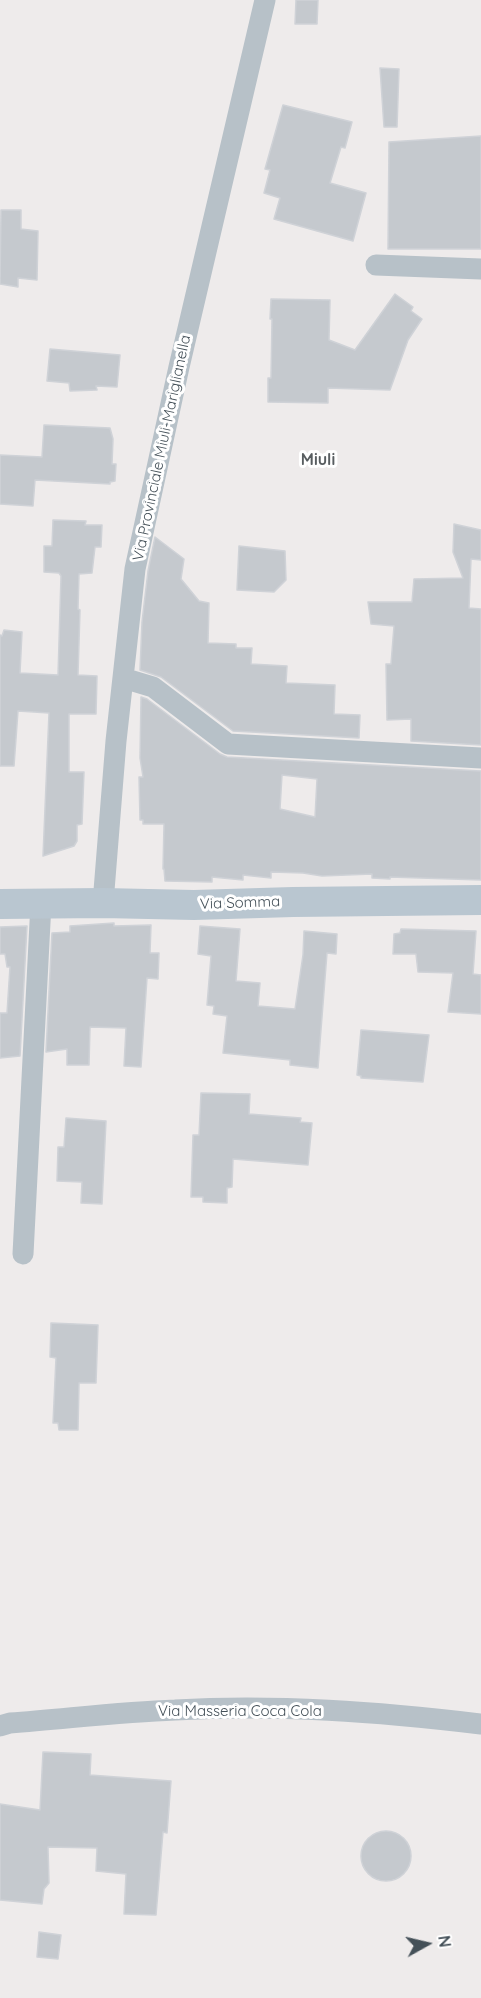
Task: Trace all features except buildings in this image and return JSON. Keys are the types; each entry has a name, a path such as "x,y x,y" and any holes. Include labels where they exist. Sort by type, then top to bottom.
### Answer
{"street":[{"name":"Via Provinciale Miuli-Mariglianella","path":"103,903 135,569 179,368 265,0"},
{"path":"376,265 481,269"},
{"path":"123,678 153,687 228,744 481,758"},
{"name":"Via Somma","path":"0,904 194,905 481,900"},
{"path":"23,1254 41,903"},
{"name":"Via Masseria Coca Cola","path":"0,1726 10,1723 175,1710 284,1708 422,1717 481,1725"}],"district":[{"name":"Miuli","path":"318,460"}]}
